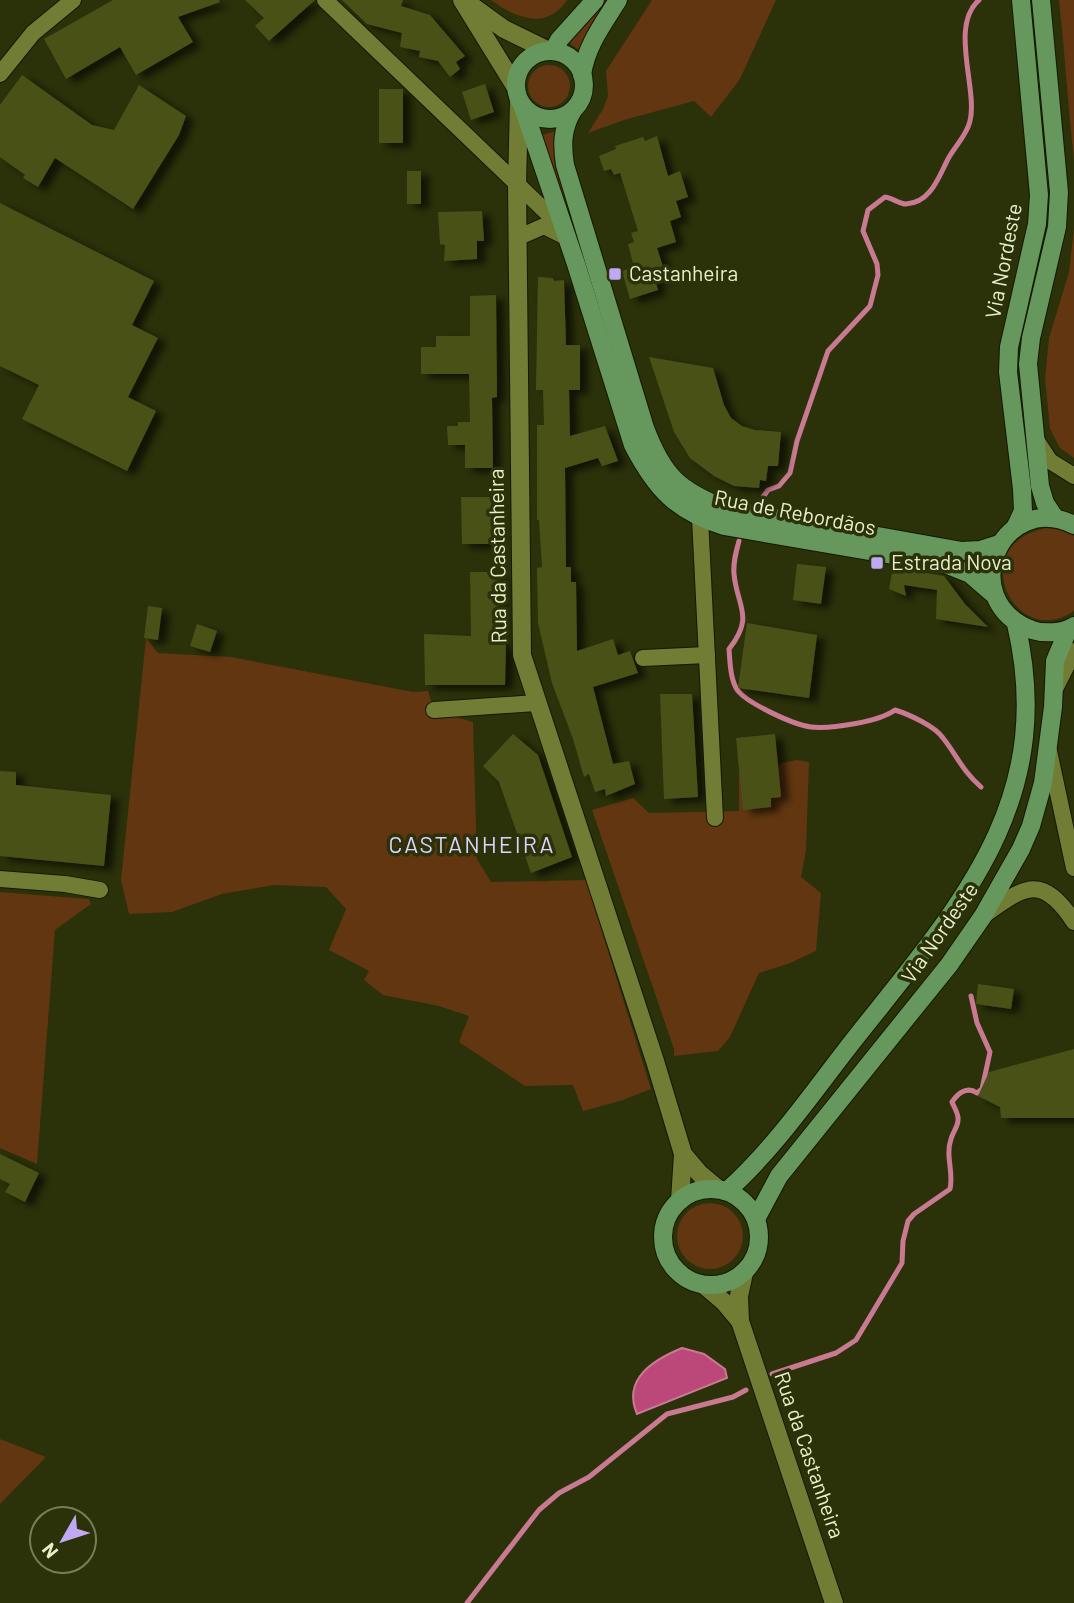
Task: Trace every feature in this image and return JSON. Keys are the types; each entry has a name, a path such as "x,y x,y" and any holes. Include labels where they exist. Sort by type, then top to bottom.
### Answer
{"main road":[{"path":"595,0 550,51 530,57 522,66 519,98 534,116 547,120 572,112 583,95 584,60 618,0"},
{"name":"Via Nordeste","path":"1015,528 1023,511 1008,372 1009,347 1037,224 1040,195 1021,0"},
{"name":"Via Nordeste","path":"1041,0 1059,192 1057,227 1031,338 1028,364 1040,486 1045,503 1067,519"},
{"path":"550,51 571,59 582,75"},
{"name":"Rua de Rebordãos","path":"519,98 633,445 647,472 664,493 680,507 700,518 724,526 945,564 970,574 992,593 1000,608 1016,624"},
{"name":"Rua de Rebordãos","path":"572,112 564,125 562,147 565,165 645,428 663,466 678,485 698,498 726,509 962,551 980,550 999,544"},
{"path":"992,593 991,565 999,544 1015,528 1034,519 1067,519"},
{"path":"1016,624 1037,632 1071,628"},
{"name":"Via Nordeste","path":"723,1190 760,1159 921,955 981,869 1007,816 1020,771 1027,723 1025,660 1016,624"},
{"name":"Via Nordeste","path":"756,1219 779,1176 906,1019 983,916 1021,849 1031,826 1043,783 1055,661 1071,628"},
{"path":"705,1189 723,1190 739,1197 749,1207 760,1233 759,1248 744,1273 719,1285 704,1285 691,1281 678,1272 668,1258 663,1243 664,1227 670,1212 680,1200 705,1189"}],"street":[{"path":"0,74 33,33 73,0"},
{"path":"325,0 566,235"},
{"path":"464,0 504,29 550,51"},
{"path":"464,0 519,98"},
{"name":"Rua da Castanheira","path":"519,98 517,238 522,655 655,1060 683,1154 680,1200"},
{"path":"517,238 544,226 566,235"},
{"path":"1035,438 1050,461 1074,476"},
{"path":"700,518 715,818"},
{"path":"1054,691 1074,651"},
{"path":"643,658 707,655"},
{"path":"434,710 536,704"},
{"path":"1048,745 1074,868"},
{"path":"0,879 65,884 100,890"},
{"path":"983,916 1012,896 1025,890 1037,889 1060,901 1074,922"},
{"name":"Rua da Castanheira","path":"683,1154 700,1174 723,1190"},
{"name":"Rua da Castanheira","path":"744,1273 739,1296 740,1321 834,1603"},
{"name":"Rua da Castanheira","path":"704,1285 724,1302 740,1321"}],"shaded area":[{"path":"491,0 567,0 550,16 530,18 510,12"},
{"path":"606,0 580,51 567,41"},
{"path":"652,0 776,0 740,79 711,117 694,101 588,133 608,96 606,71"},
{"path":"1059,0 1074,0 1074,161 1070,121"},
{"path":"549,65 564,71 570,86 564,101 549,107 534,101 528,86 534,71"},
{"path":"556,131 555,144 582,247 579,248 542,135"},
{"path":"1074,228 1074,458 1060,448 1050,429 1045,379 1049,338 1069,272"},
{"path":"1046,528 1061,530 1074,536 1074,611 1052,620 1033,618 1017,607 1007,591 1003,573 1007,554 1021,538"},
{"path":"146,638 158,653 231,657 413,692 428,691 434,710 473,722 477,859 491,882 586,880 651,1089 583,1111 573,1085 525,1086 459,1042 469,1016 439,1006 383,995 364,980 369,971 329,950 346,909 326,887 275,885 222,894 172,912 129,914 121,880"},
{"path":"797,760 809,762 806,850 801,877 821,893 816,951 759,973 730,1037 718,1051 674,1056 674,1049 592,810 633,798 649,813 739,811 739,772"},
{"path":"0,892 89,899 91,904 55,930 37,1164 0,1148"},
{"path":"710,1203 723,1206 733,1213 740,1223 743,1236 740,1249 733,1259 723,1266 710,1269 697,1266 687,1259 680,1249 677,1236 680,1223 687,1213 697,1206"},
{"path":"682,1348 704,1354 725,1369 727,1378 637,1414 633,1402 634,1391 643,1372 661,1358"},
{"path":"0,1439 46,1457 0,1504"}],"building":[{"path":"113,0 220,2 178,17 193,42 136,75 120,47 66,79 44,39"},
{"path":"245,0 315,0 269,41 255,26 264,18"},
{"path":"342,0 403,0 401,6 430,15 465,56 456,62 460,69 450,77 438,61 419,57 420,51 400,47 402,33 367,24"},
{"path":"22,75 92,125 114,130 139,85 186,116 179,135 133,209 55,158 38,187 23,178 25,175 0,157 0,105"},
{"path":"485,84 494,112 471,120 462,92"},
{"path":"379,89 403,89 403,143 379,143"},
{"path":"657,136 668,176 680,171 688,197 676,201 681,217 670,221 676,242 657,248 666,276 655,279 658,290 630,299 622,271 634,267 628,244 634,242 631,233 638,231 620,173 614,175 611,169 604,171 599,156 616,149 615,146 643,137 645,141"},
{"path":"407,171 421,171 421,204 407,204"},
{"path":"0,203 154,281 132,325 158,338 128,397 156,411 127,471 22,419 39,385 0,366"},
{"path":"482,211 484,241 477,241 477,259 444,261 445,245 440,244 438,212"},
{"path":"538,277 553,278 554,281 564,280 566,345 580,345 580,390 569,390 570,436 605,426 618,461 602,466 598,458 565,468 566,567 571,567 571,582 576,582 577,651 613,639 618,655 630,651 638,673 593,687 613,764 629,761 635,784 606,796 605,789 595,792 589,774 584,777 552,683 538,623 537,568 542,567 537,520 537,425 544,425 543,390 536,390"},
{"path":"496,295 497,397 492,398 493,468 465,468 465,445 448,445 447,426 470,422 469,374 421,374 421,347 436,347 436,336 470,336 470,296"},
{"path":"649,357 713,368 724,405 731,418 742,426 755,430 781,432 778,466 768,466 766,481 760,480 759,488 734,486 714,476 690,458 674,432"},
{"path":"461,497 494,497 494,544 462,544"},
{"path":"797,564 826,567 821,604 793,600"},
{"path":"893,567 944,576 965,604 988,627 936,619 937,590 904,585 906,596 889,589"},
{"path":"470,572 499,572 500,644 506,644 505,685 425,685 424,634 471,636"},
{"path":"148,606 162,608 158,640 144,638"},
{"path":"747,623 817,635 809,698 738,688"},
{"path":"197,624 217,631 210,652 190,646"},
{"path":"660,694 692,694 698,797 664,799"},
{"path":"513,734 538,755 572,857 531,873 499,782 483,766"},
{"path":"775,734 781,797 771,798 771,807 743,810 736,738"},
{"path":"0,771 16,772 16,785 111,795 104,866 0,856"},
{"path":"978,984 1014,989 1011,1009 976,1004"},
{"path":"1074,1049 1074,1118 1001,1118 1000,1107 978,1096 989,1072"},
{"path":"0,1154 39,1173 25,1202 5,1192 10,1184 0,1179"}],"waterway":[{"path":"763,497 768,490 779,486 790,473 797,441 828,351 870,306 878,275 877,264 863,231 868,210 885,197 906,204 922,199 933,188 964,136 970,121 971,108 966,25 970,11 979,0"},
{"path":"739,541 734,574 743,619 737,638 729,649 732,676 738,691 772,713 811,727 855,724 895,710 907,714 939,734 964,769 981,787"},
{"path":"772,1374 836,1353 856,1340 902,1263 903,1241 908,1221 950,1189 949,1145 958,1121 952,1102 963,1092 970,1090 977,1093 982,1089 990,1052 977,1023 971,996"},
{"path":"467,1603 539,1510 559,1493 589,1477 667,1414 733,1397 746,1390"}],"place":[{"name":"Castanheira","path":"615,274"},
{"name":"Estrada Nova","path":"877,563"}],"district":[{"name":"CASTANHEIRA","path":"472,845"}]}
